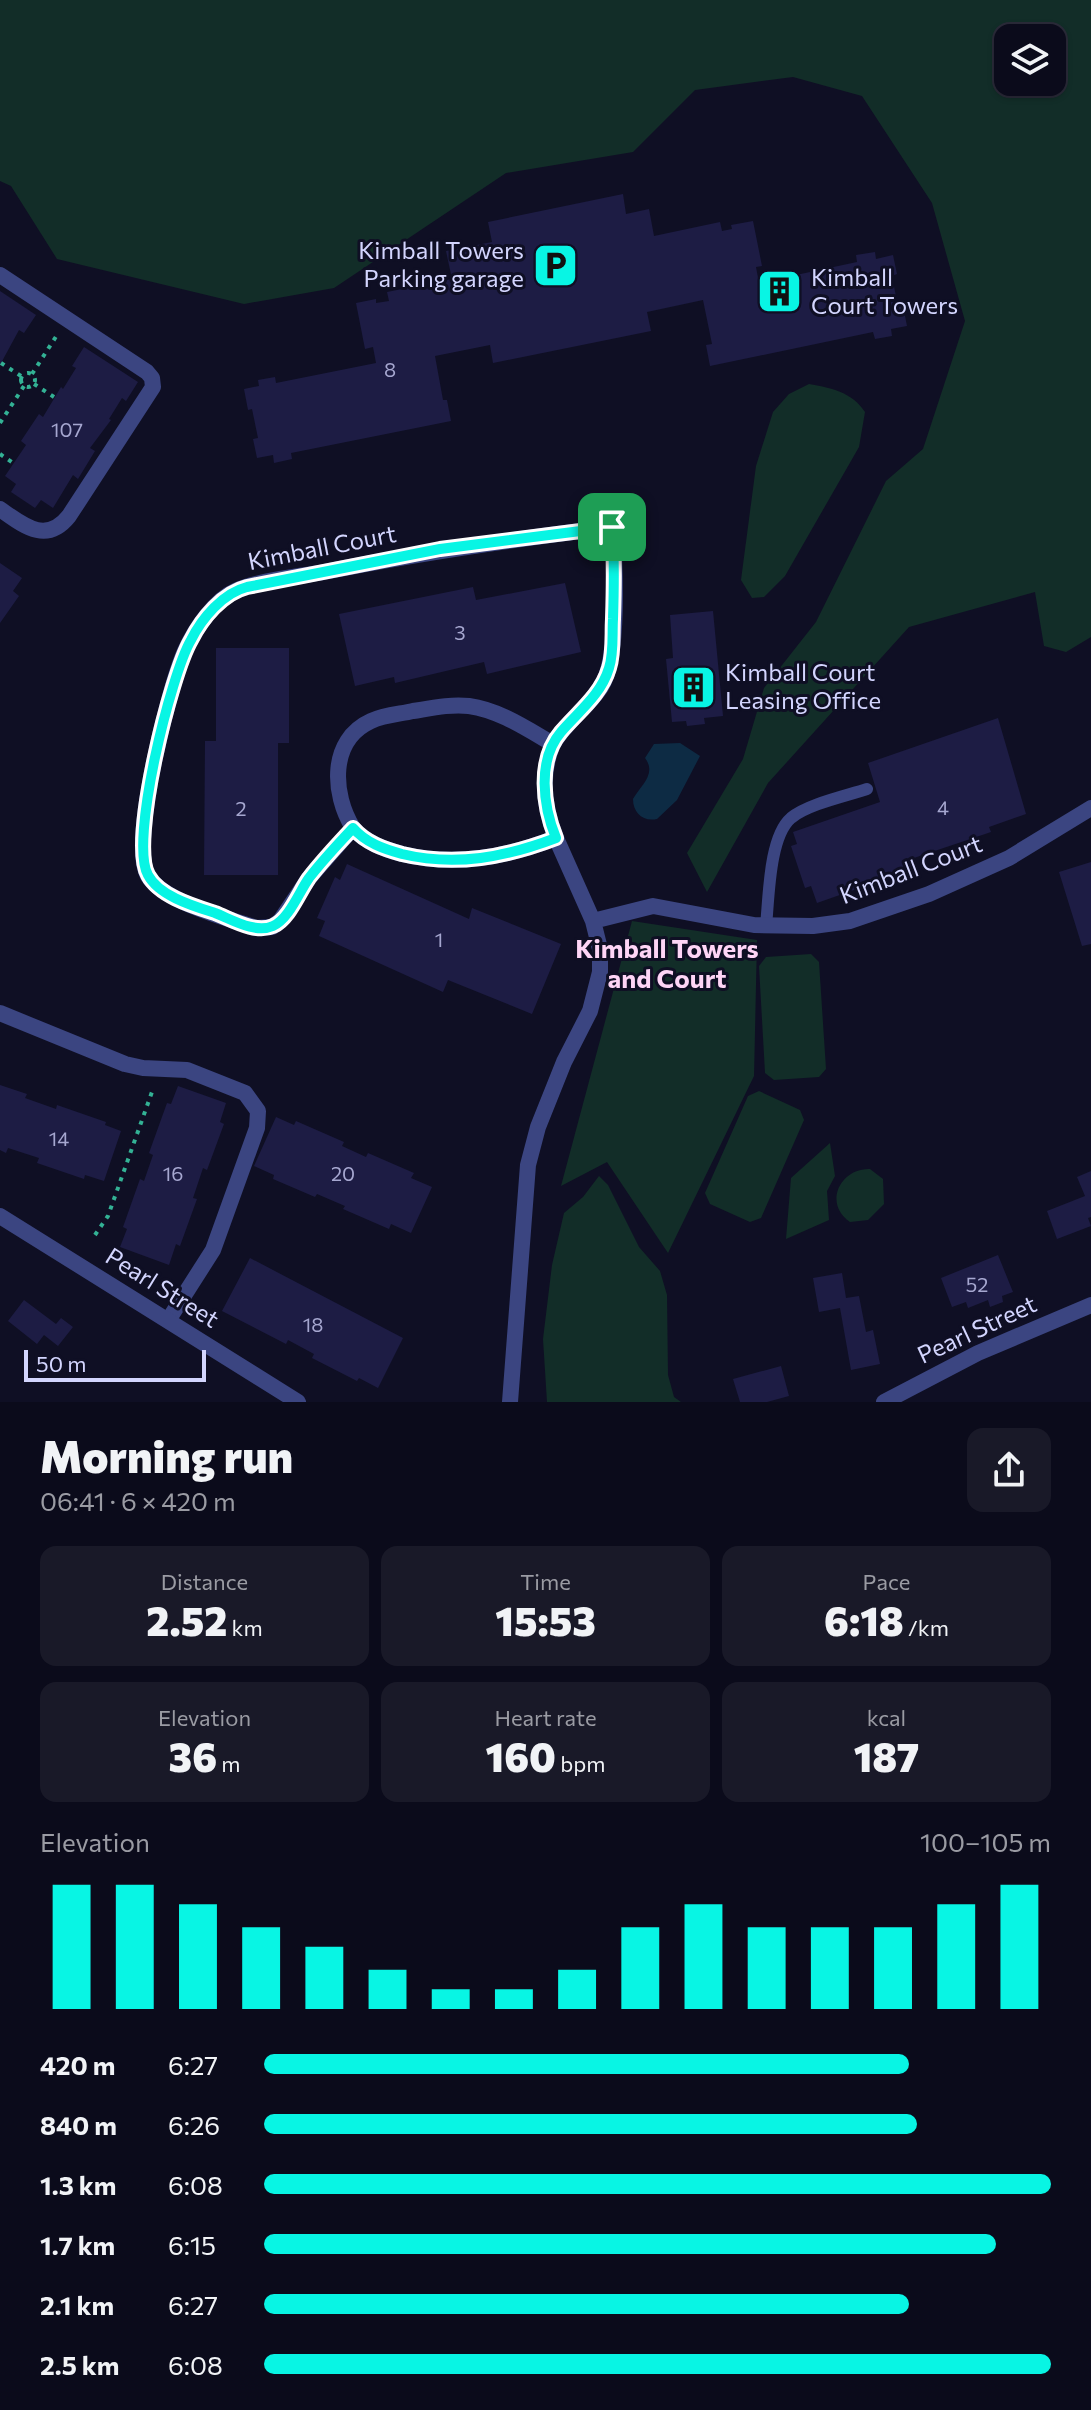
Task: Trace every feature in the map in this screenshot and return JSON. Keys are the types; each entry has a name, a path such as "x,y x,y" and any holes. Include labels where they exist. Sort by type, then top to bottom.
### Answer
{"street":[{"path":"0,275 149,373 153,381 153,389 60,526 35,530 0,509"},
{"name":"Kimball Court","path":"353,828 309,878 280,921 267,928 256,928 179,899 158,887 146,872 142,858 145,819 173,686 190,641 211,613 232,592 417,553 612,527 614,567 609,670 601,687 553,744 546,763 546,792 556,838 593,921 601,957 596,994 552,1089 528,1165 510,1402"},
{"path":"553,744 496,714 469,706 433,708 373,720 351,737 339,762 340,793 353,828 369,842 392,851 413,857 456,861 498,856 556,838"},
{"name":"Kimball Court","path":"593,921 657,906 729,922 766,926 841,923 899,904 1025,850 1091,808"},
{"path":"0,1013 125,1064 187,1070 245,1093 256,1106 257,1128 213,1250 169,1319"},
{"name":"Pearl Street","path":"0,1216 298,1402"},
{"name":"Pearl Street","path":"884,1402 989,1348 1091,1305"}],"lane":[{"path":"766,926 776,846 785,824 798,814 867,789"}],"path":[{"path":"54,397 34,384 32,374 67,320"},
{"path":"1,363 21,376"},
{"path":"21,376 32,374"},
{"path":"21,376 24,386 34,384"},
{"path":"0,423 24,386"},
{"path":"0,454 13,463"},
{"path":"95,1235 108,1216 160,1068"}],"green space":[{"path":"0,0 1091,0 1091,637 1066,652 1044,646 1035,592 909,627 768,783 707,892 687,853 743,759 764,688 816,622 886,481 923,449 965,321 932,203 862,96 793,77 695,90 633,152 506,173 334,288 244,304 57,259 11,186 0,181"},
{"path":"809,384 840,392 860,405 865,412 859,447 785,576 764,597 752,598 741,580 756,466 773,412 789,394"},
{"path":"632,921 757,940 754,1076 668,1253 607,1162 561,1186"},
{"path":"811,954 819,962 826,1069 819,1077 774,1080 765,1073 759,966 766,957"},
{"path":"759,1091 800,1110 804,1120 761,1218 750,1222 710,1204 705,1193 748,1096"},
{"path":"830,1143 835,1176 827,1191 829,1220 786,1239 791,1178"},
{"path":"870,1169 883,1179 884,1204 868,1220 850,1222 838,1206 839,1188 850,1174"},
{"path":"599,1176 608,1185 639,1247 660,1271 667,1295 668,1375 674,1397 681,1402 547,1402 543,1339 552,1265 564,1213 583,1197"}],"water":[{"path":"680,743 700,756 677,800 657,819 643,818 635,808 633,799 649,774 645,758 654,744"}],"building":[{"path":"623,194 626,214 649,209 654,236 720,222 722,231 732,229 731,225 753,221 762,266 756,267 759,283 857,262 856,255 875,252 876,259 893,255 897,274 892,276 898,307 903,306 907,326 891,329 892,336 875,339 873,332 710,366 706,345 712,344 703,300 647,312 651,331 493,363 490,345 435,356 443,400 447,400 451,421 291,453 292,459 274,463 273,455 257,458 253,439 258,438 244,389 259,386 258,380 275,377 276,383 376,363 373,347 365,349 356,303 376,299 376,303 389,301 387,292 452,279 446,251 492,242 488,222"},
{"path":"0,291 36,315 24,333 19,330 0,365"},
{"path":"84,347 138,382 126,401 122,398 111,420 90,448 95,451 78,479 73,475 53,508 41,500 35,508 11,492 16,484 5,476 26,445 21,441 39,414 43,417 61,387 63,389"},
{"path":"0,563 22,578 13,591 19,596 0,623"},
{"path":"565,583 581,652 487,674 484,662 395,683 394,677 355,686 339,614 473,587 476,600"},
{"name":"Kimball Court Leasing Office","path":"713,611 723,716 704,718 705,724 687,726 686,721 672,722 666,659 673,658 670,615"},
{"path":"216,648 289,648 289,743 278,743 278,875 204,875 205,741 216,741"},
{"path":"998,718 1026,814 989,827 991,832 902,862 905,872 817,903 811,886 805,888 791,846 797,844 793,832 880,802 868,763"},
{"path":"1091,862 1091,944 1082,946 1059,872"},
{"path":"347,864 469,919 472,908 561,944 532,1014 448,980 443,992 319,936 325,921 317,918 335,877 340,880"},
{"path":"0,1085 27,1094 25,1098 56,1109 57,1105 106,1122 105,1125 121,1131 104,1181 85,1175 84,1179 37,1163 39,1158 8,1148 6,1153 0,1150"},
{"path":"178,1086 226,1103 220,1122 224,1124 207,1170 203,1168 193,1198 197,1199 180,1246 176,1244 169,1265 120,1247 127,1229 123,1227 140,1179 144,1181 153,1155 149,1153 167,1103 171,1104"},
{"path":"276,1117 294,1125 296,1121 344,1142 342,1146 366,1157 368,1153 414,1173 411,1178 432,1187 411,1233 391,1224 389,1229 343,1209 345,1206 273,1179 274,1175 254,1166"},
{"path":"1091,1171 1091,1217 1088,1218 1091,1226 1057,1239 1047,1211 1085,1196 1077,1177"},
{"path":"998,1255 1013,1292 1002,1296 1003,1302 990,1307 988,1300 968,1308 966,1302 952,1307 941,1278"},
{"path":"250,1258 403,1338 378,1388 312,1358 314,1354 288,1340 286,1344 222,1311"},
{"path":"842,1273 846,1298 859,1296 866,1332 873,1330 880,1364 851,1370 840,1308 819,1312 813,1278"},
{"path":"24,1300 56,1324 61,1318 73,1327 58,1346 44,1335 37,1344 8,1321"},
{"path":"781,1366 789,1396 767,1402 740,1402 733,1379"}],"place":[{"name":"Kimball Towers Parking garage","path":"555,265"},
{"name":"Kimball Court Towers","path":"780,292"},
{"name":"Kimball Court Leasing Office","path":"694,687"}],"district":[{"name":"Kimball Towers and Court","path":"667,964"}],"route":[{"path":"612,527 614,567 609,670 592,698 557,737 546,763 547,803 556,838 498,856 456,861 413,857 392,851 369,842 353,828 309,878 280,921 272,927 258,929 179,899 150,879 144,867 142,844 155,764 173,686 190,641 228,595 247,587 417,553 612,527"}]}
